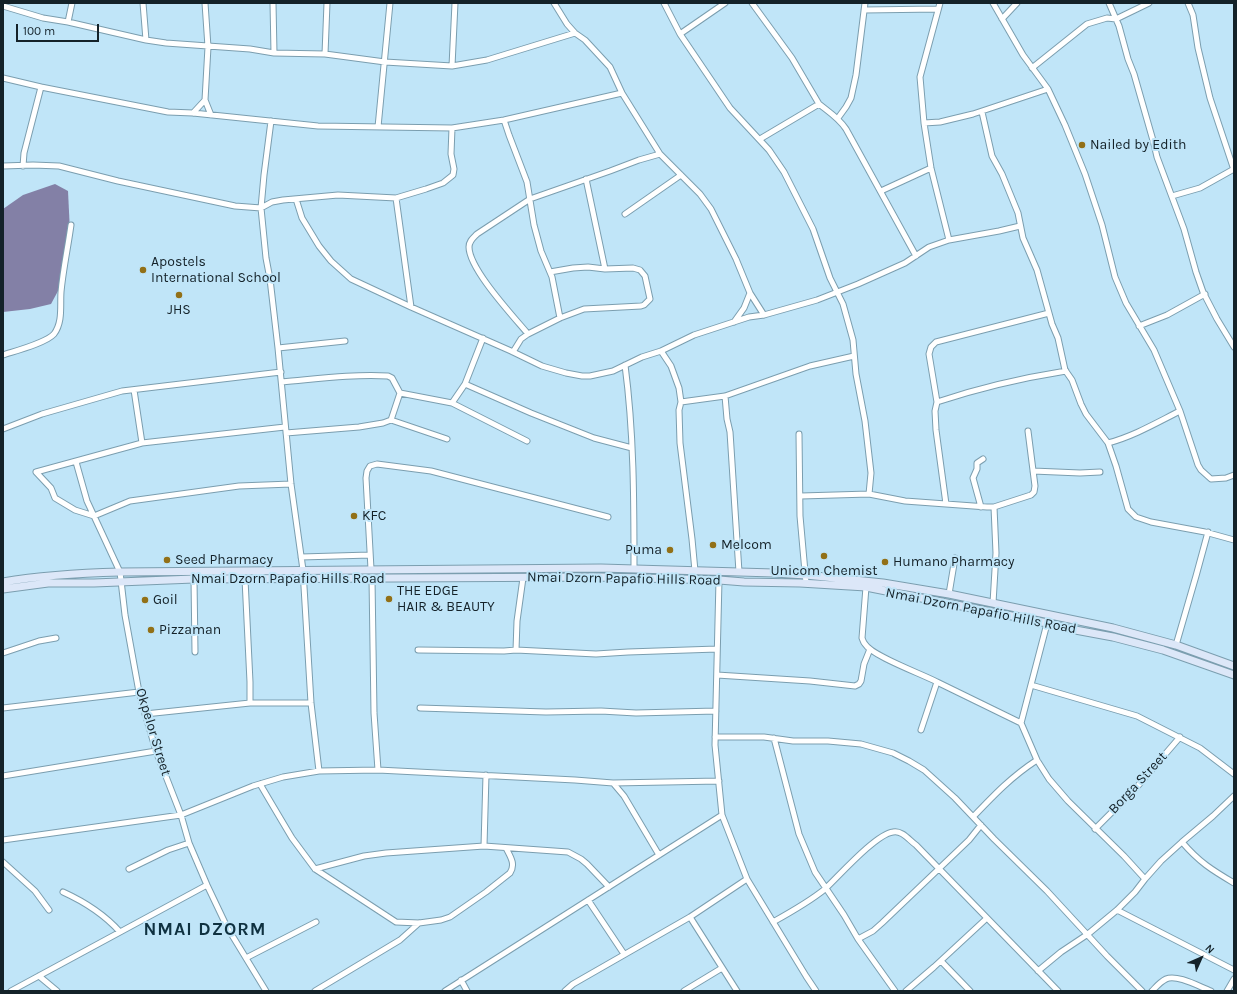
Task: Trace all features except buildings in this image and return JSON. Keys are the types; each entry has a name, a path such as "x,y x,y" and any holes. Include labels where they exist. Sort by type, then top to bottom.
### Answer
{"street":[{"path":"68,22 72,3"},
{"path":"143,3 146,40"},
{"path":"205,3 208,47 205,100 211,115"},
{"path":"273,3 274,53"},
{"path":"325,54 327,3"},
{"path":"378,127 390,3"},
{"path":"452,66 455,3"},
{"path":"554,3 567,24 575,33 585,40 610,67 622,93 660,154 700,194 711,209 736,260 750,294 764,315"},
{"path":"664,3 680,34 730,108 760,139 784,172 813,229 820,253 843,304 853,340 856,374 865,421 870,467 869,494"},
{"path":"680,34 725,3"},
{"path":"752,3 792,58 819,104 838,118 846,129 916,256"},
{"path":"838,118 851,98 856,75 864,3"},
{"path":"993,3 1018,48 1048,89 1068,131 1085,174 1102,225 1115,277 1126,303 1154,350 1180,411 1194,456 1201,470 1211,479 1226,478 1234,475"},
{"path":"1002,19 1016,3"},
{"path":"1109,3 1126,48 1157,157 1188,242 1196,272 1213,313 1234,347"},
{"path":"1032,68 1087,24 1107,18 1116,19 1149,3"},
{"path":"1172,196 1200,188 1234,169 1210,98 1188,3"},
{"path":"3,6 43,18 68,22 146,40 208,47 250,49 274,53 325,54 385,62 452,66 487,60 575,33"},
{"path":"864,10 939,6 920,77 924,123 931,168 949,240"},
{"path":"3,78 168,112 194,113 318,126 452,128 504,120 622,93"},
{"path":"23,166 24,153 41,87"},
{"path":"924,123 940,122 982,112 1048,89"},
{"path":"194,113 205,100"},
{"path":"760,139 819,104"},
{"path":"982,112 992,156 999,167 1018,213 1023,238 1037,270 1049,313 1058,338 1066,371 1072,380 1086,414 1108,443 1128,509 1136,517 1151,522 1208,532 1234,540"},
{"path":"504,120 527,182 534,225 541,251 552,277 560,318"},
{"path":"271,121 261,208 281,372 291,484 303,570 311,703 319,771"},
{"path":"3,166 23,166 32,164 64,167 118,181 235,206 261,208 272,202 338,195 396,198 443,183 453,175 454,169 451,148 452,128"},
{"path":"528,334 484,279 471,256 469,246 471,240 477,234 530,198 660,154"},
{"path":"881,191 931,168"},
{"path":"625,214 681,175"},
{"path":"586,179 605,269"},
{"path":"396,198 411,307"},
{"path":"296,199 302,218 310,233 327,257 339,270 351,279 542,366 582,376 590,376 613,371 653,353 662,351 694,335 749,316 764,315 817,300 905,263 929,247 949,240 1020,226"},
{"path":"3,355 47,340 54,334 59,325 61,293 71,225"},
{"path":"513,352 522,339 528,334 560,318 584,309 641,306 650,299 645,276 640,270 633,268 573,268 550,272"},
{"path":"734,322 744,308 750,294"},
{"path":"1139,326 1167,315 1205,294"},
{"path":"946,504 936,430 935,419 937,402 929,354 931,347 936,342 1049,313"},
{"path":"452,403 465,384 483,338"},
{"path":"278,348 345,341"},
{"path":"662,351 671,366 679,388 680,443 692,539 694,571"},
{"path":"680,402 725,396 810,366 854,356"},
{"path":"625,365 634,477 634,569"},
{"path":"937,402 968,392 1038,375 1066,371"},
{"path":"3,429 42,414 122,391 281,372"},
{"path":"282,382 343,376 388,376 392,378 400,393 390,420"},
{"path":"465,384 594,438 632,448"},
{"path":"134,390 142,443"},
{"path":"400,393 452,403 527,441"},
{"path":"725,396 730,432 739,572"},
{"path":"1108,443 1125,439 1141,432 1180,411"},
{"path":"286,433 359,427 383,423 390,420 447,439"},
{"path":"285,427 142,443 36,472 51,488 55,498 75,510 94,516 130,501 239,486 291,484"},
{"path":"800,496 869,494 905,501 994,507 1031,495 1034,492 1035,486 1028,432"},
{"path":"799,434 800,516 806,583"},
{"path":"981,506 973,478 977,469 977,462 982,459"},
{"name":"Okpelor Street","path":"76,462 87,501 120,572 125,615 139,692 156,751 181,815 189,843 227,927 266,991"},
{"path":"371,569 366,478 367,471 370,466 377,464 431,471 608,517"},
{"path":"1033,472 1100,472"},
{"path":"993,603 996,553 994,507"},
{"path":"1176,645 1208,532"},
{"path":"301,557 370,555"},
{"path":"949,594 955,558"},
{"name":"Nmai Dzorn Papafio Hills Road","path":"3,582 58,574 371,569 470,570 601,568 806,575 884,583 949,594 1049,616 1113,628 1176,645 1234,666"},
{"name":"Nmai Dzorn Papafio Hills Road","path":"3,582 94,583 194,579 245,580 601,577 806,583 866,587 1070,630 1113,637 1163,650 1234,675"},
{"path":"516,650 517,621 523,578"},
{"path":"194,579 194,652"},
{"path":"372,579 374,713 378,770"},
{"path":"245,580 250,703"},
{"path":"719,580 715,737 722,815 747,879 815,991"},
{"path":"866,587 862,638 870,649 888,660 1021,722"},
{"path":"1049,616 1021,722 1037,760 1049,779 1068,801 1145,879"},
{"path":"3,653 39,641 56,638"},
{"path":"418,650 516,650 596,654 717,649"},
{"path":"717,675 818,681 855,686 861,681 864,664 870,649"},
{"path":"921,730 937,682"},
{"path":"1031,685 1137,716 1200,748 1234,774"},
{"path":"3,708 139,692"},
{"path":"145,714 250,703 311,703"},
{"path":"420,708 636,713 716,711"},
{"path":"715,737 774,738 793,741 854,743 893,752 924,770 955,798 1047,891 1142,991"},
{"name":"Borga Street","path":"1095,828 1136,788 1180,737"},
{"path":"774,738 799,834 815,872 858,939 894,991"},
{"path":"3,776 156,751"},
{"path":"973,817 1006,783 1020,771 1037,760"},
{"path":"3,840 181,815 260,784 283,777 319,771 378,770 613,783 719,781"},
{"path":"484,846 486,775"},
{"path":"613,783 624,796 659,855"},
{"path":"260,784 292,838 315,869 396,922 419,923 441,920 450,917 510,873 513,868 513,863 506,848"},
{"path":"1038,971 1061,952 1088,934 1117,910 1135,892 1161,861 1234,796"},
{"path":"445,991 722,815"},
{"path":"858,939 873,931 939,870 969,840 981,825"},
{"path":"773,922 806,904 870,846 886,834 894,831 904,834 1058,991"},
{"path":"1182,842 1193,855 1208,868 1234,883"},
{"path":"129,869 168,850 189,843"},
{"path":"315,869 364,856 386,853 484,846 568,852 587,864 609,887"},
{"path":"3,862 35,891 49,910"},
{"path":"565,991 573,984 690,917 747,879"},
{"path":"11,991 207,885"},
{"path":"63,892 79,899 101,913 120,932"},
{"path":"588,900 624,954"},
{"path":"1117,910 1234,970"},
{"path":"690,917 736,991"},
{"path":"906,991 987,918"},
{"path":"246,958 316,922"},
{"path":"315,991 400,940 419,923"},
{"path":"941,961 970,991"},
{"path":"684,991 722,968"},
{"path":"38,976 57,991"},
{"path":"1152,991 1168,978 1182,980 1211,991"},
{"path":"1227,991 1234,979"},
{"path":"461,980 467,991"}],"shaded area":[{"path":"55,184 68,191 70,232 63,278 58,291 51,304 30,309 3,312 3,209 23,195"}],"place":[{"name":"Nailed by Edith","path":"1082,145"},
{"name":"Apostels International School","path":"143,270"},
{"name":"JHS","path":"179,295"},
{"name":"KFC","path":"354,516"},
{"name":"Melcom","path":"713,545"},
{"name":"Puma","path":"670,550"},
{"name":"Unicom Chemist","path":"824,556"},
{"name":"Seed Pharmacy","path":"167,560"},
{"name":"Humano Pharmacy","path":"885,562"},
{"name":"THE EDGE HAIR & BEAUTY","path":"389,599"},
{"name":"Goil","path":"145,600"},
{"name":"Pizzaman","path":"151,630"}],"district":[{"name":"NMAI DZORM","path":"205,930"}]}
